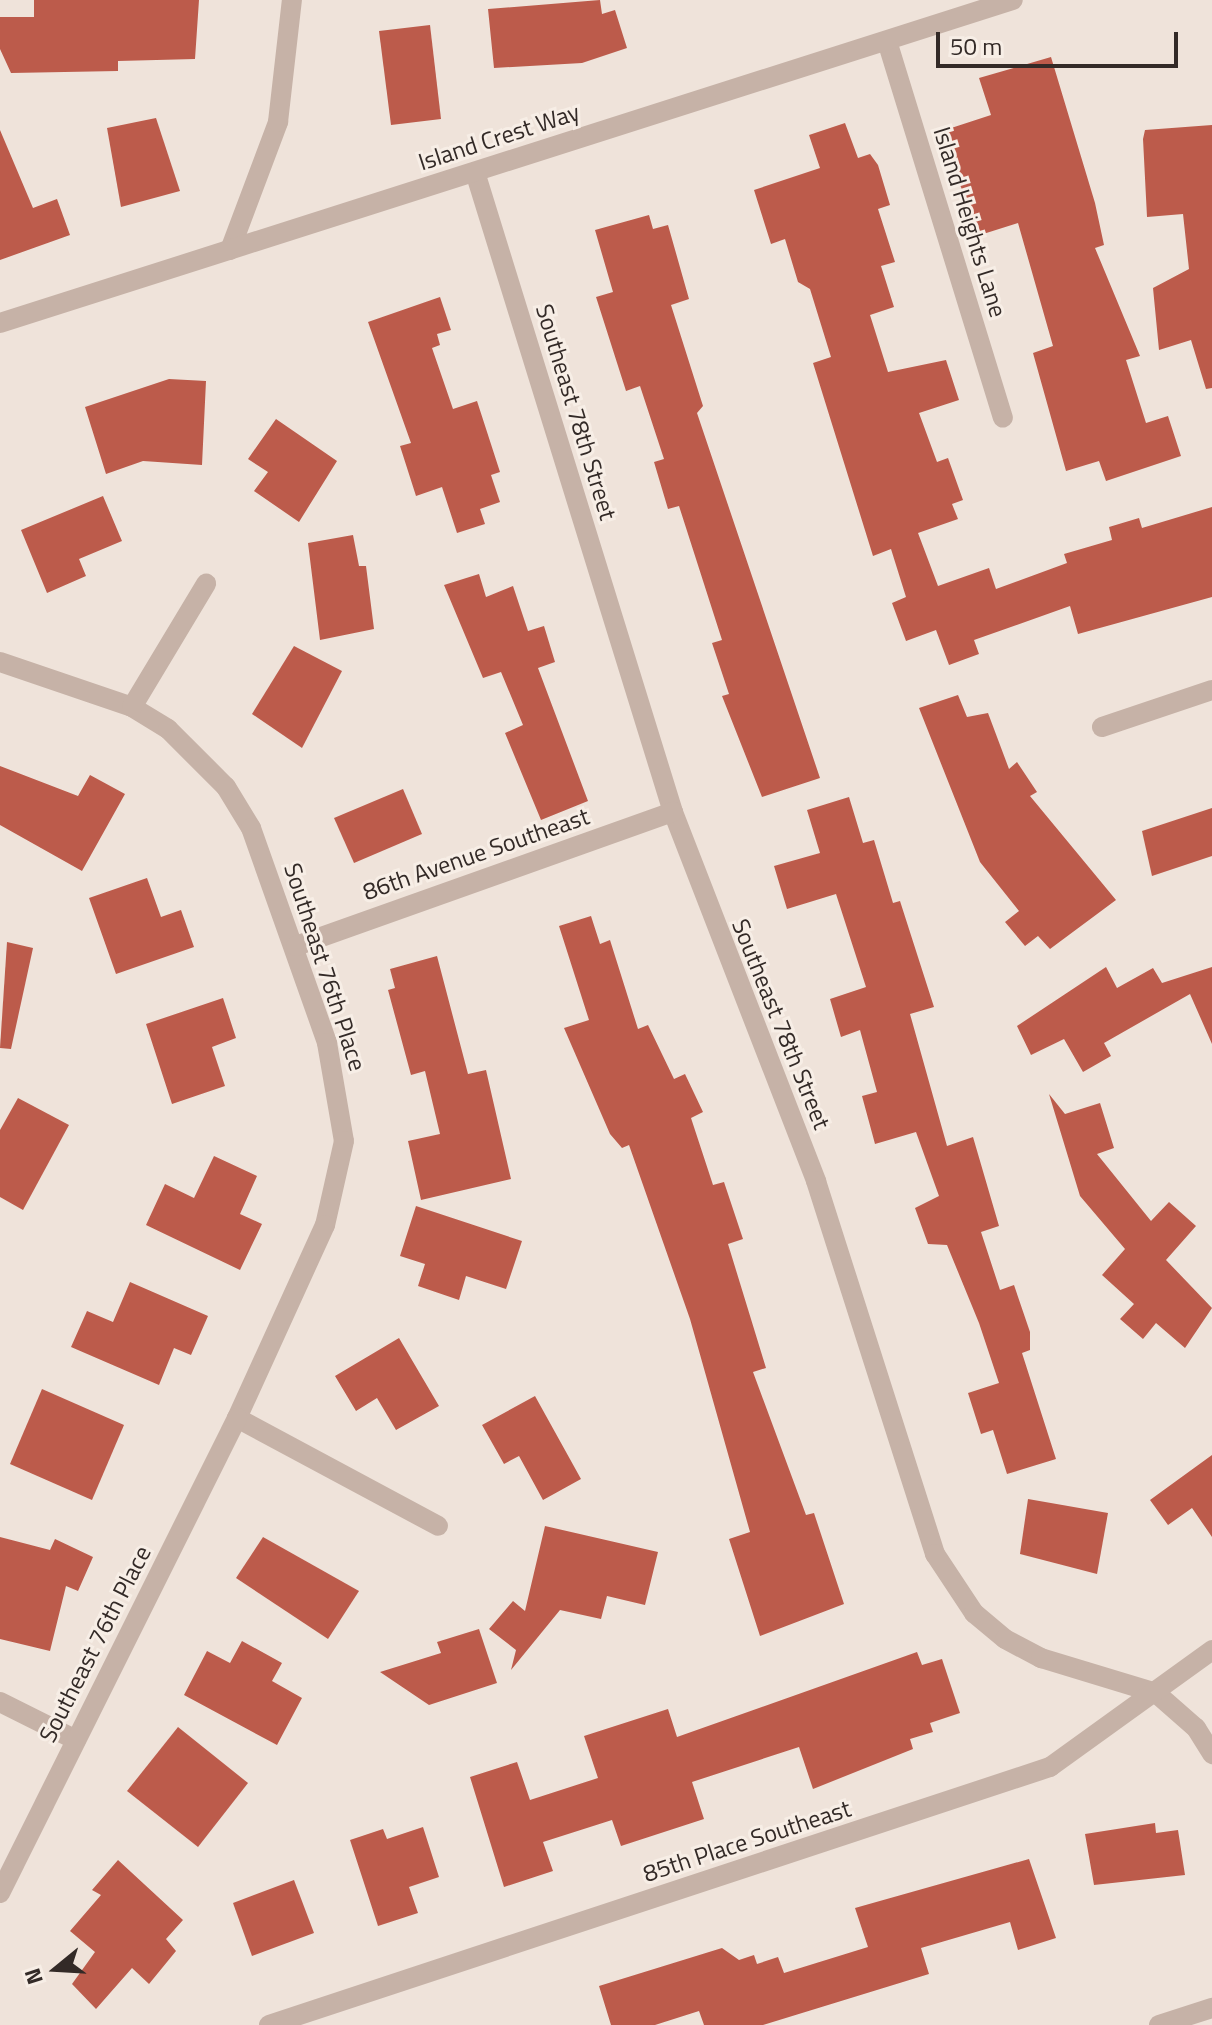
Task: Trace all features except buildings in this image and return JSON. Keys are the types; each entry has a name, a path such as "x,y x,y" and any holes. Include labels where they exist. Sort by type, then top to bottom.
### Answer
{"street":[{"path":"230,250 278,122 292,0"},
{"name":"Island Crest Way","path":"0,323 1013,0"},
{"name":"Island Heights Lane","path":"887,41 1003,418"},
{"name":"Southeast 78th Street","path":"475,172 673,812 816,1181 935,1554 974,1613 1005,1639 1041,1658 1156,1693 1196,1728 1212,1754"},
{"path":"0,662 132,707 206,584"},
{"path":"1102,727 1212,690"},
{"name":"Southeast 76th Place","path":"0,1893 237,1418 339,1186 338,1090 296,946 251,828 226,787 168,729 132,707"},
{"name":"86th Avenue Southeast","path":"296,946 673,812"},
{"path":"237,1418 438,1526"},
{"name":"85th Place Southeast","path":"269,2025 1008,1783 1093,1742 1212,1650"},
{"path":"0,1702 76,1740"},
{"path":"1159,2025 1212,2008"}]}
